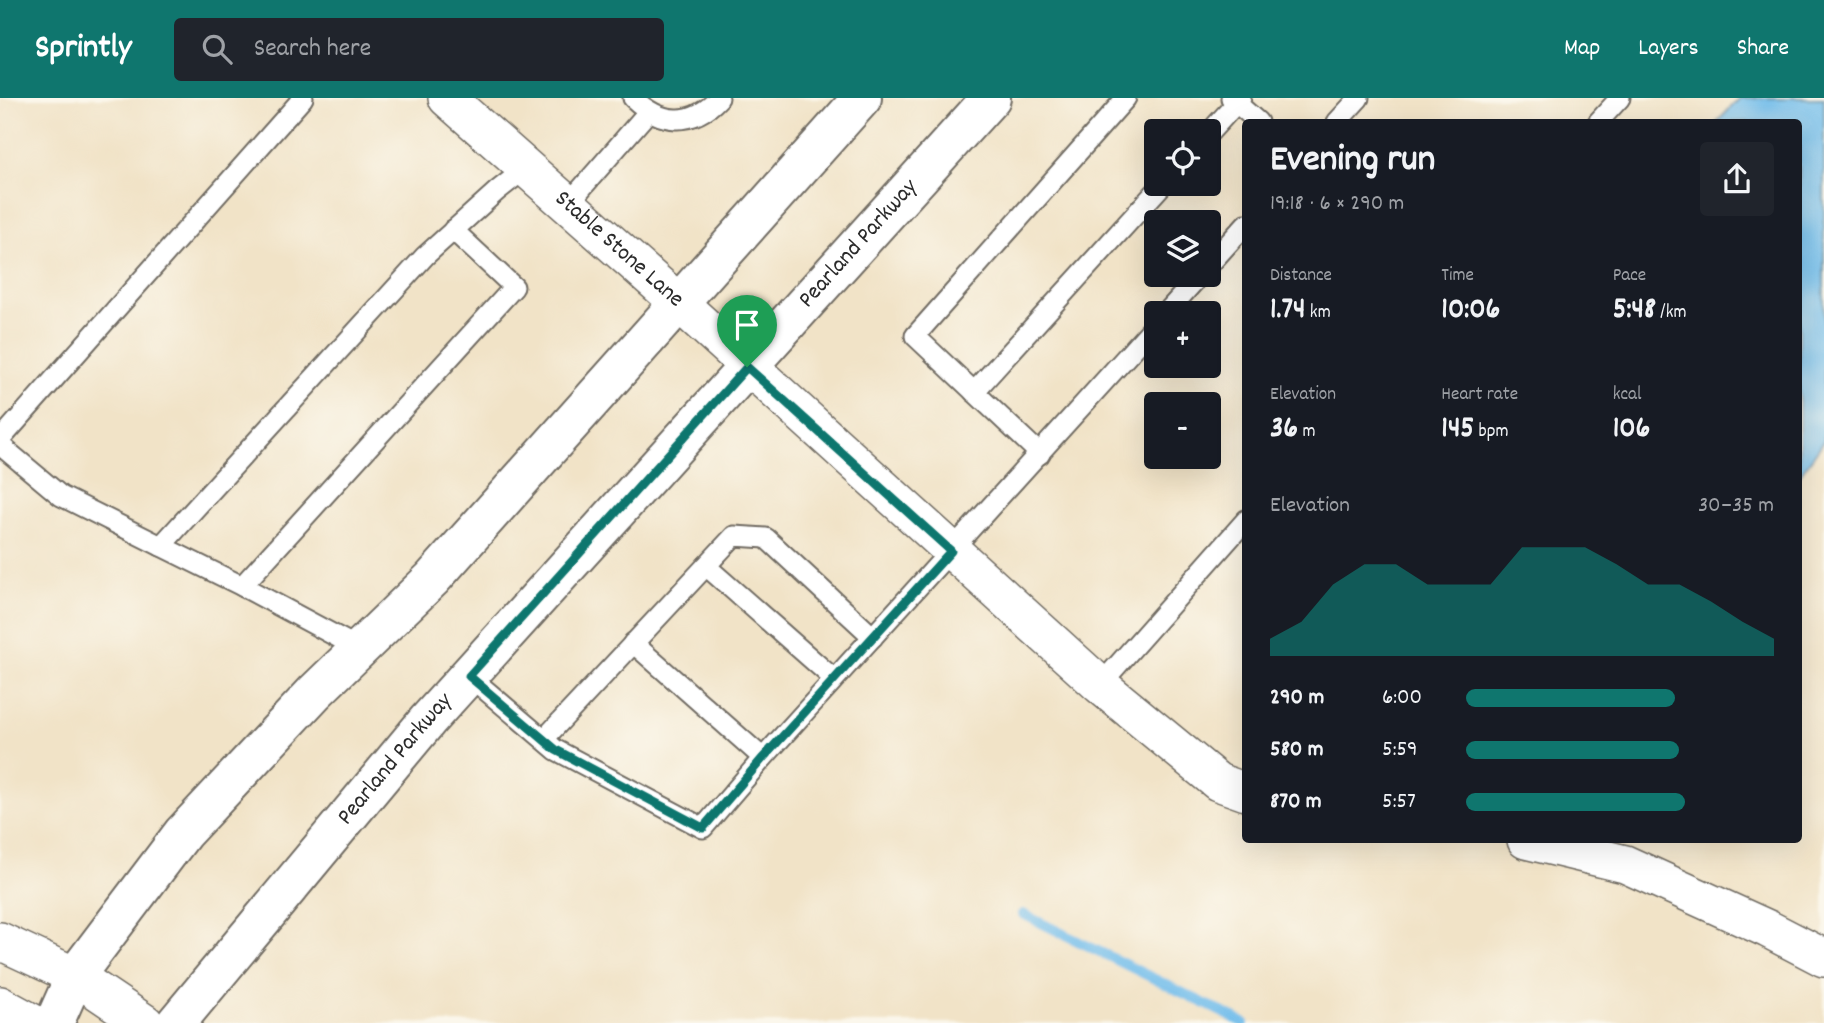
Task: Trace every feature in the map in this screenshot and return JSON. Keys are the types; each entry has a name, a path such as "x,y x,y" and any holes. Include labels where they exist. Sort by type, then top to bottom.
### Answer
{"main road":[{"path":"54,1023 75,976 183,833 314,692 432,579 862,98"},
{"name":"Pearland Parkway","path":"176,1023 428,720 991,98"}],"street":[{"name":"Stable Stone Lane","path":"447,98 678,302 1100,685 1218,782 1242,791"},
{"path":"1538,843 1625,864 1768,929 1824,958"},
{"path":"0,941 75,976 145,1023"},
{"path":"0,1005 33,1023"}],"lane":[{"path":"303,98 0,442 61,496 242,586 360,649"},
{"path":"633,98 648,112 664,119 686,118 712,105 719,98"},
{"path":"1040,454 915,336 1126,98"},
{"path":"1340,119 1359,98"},
{"path":"1601,119 1620,98"},
{"path":"1220,119 1236,100 1255,119"},
{"path":"567,205 648,112"},
{"path":"161,546 425,256 526,168"},
{"path":"974,392 1152,196"},
{"path":"1221,252 1242,228"},
{"path":"242,586 514,287 453,230"},
{"path":"1177,301 1189,287"},
{"path":"469,676 556,750 703,828 834,679 1144,338"},
{"path":"1100,685 1242,525"},
{"path":"544,739 734,536 766,538 873,637"},
{"path":"706,566 834,679"},
{"path":"633,643 763,758"}],"water":[{"path":"1740,98 1824,98 1824,441 1802,472 1802,119 1720,119"}],"waterway":[{"path":"1023,914 1244,1023"}],"route":[{"path":"747,367 951,551 703,828 556,750 469,676 747,367"}]}
